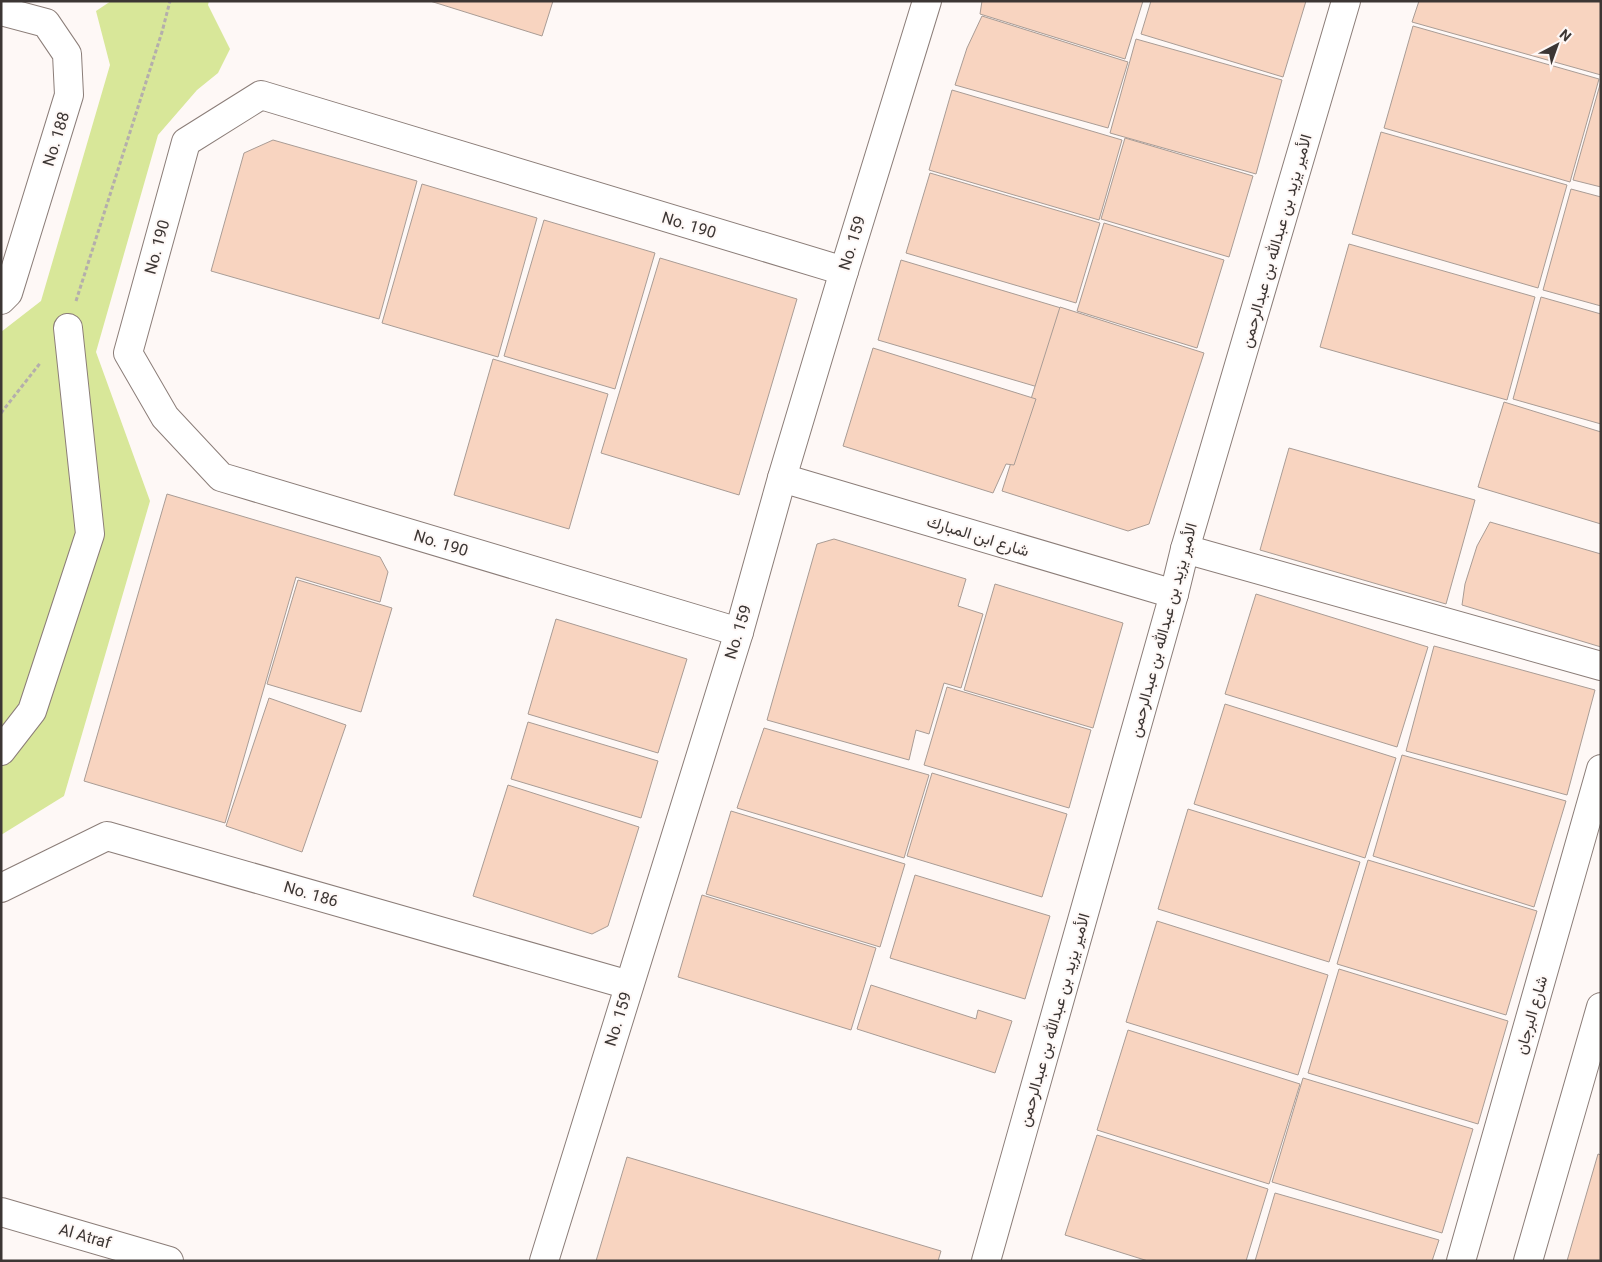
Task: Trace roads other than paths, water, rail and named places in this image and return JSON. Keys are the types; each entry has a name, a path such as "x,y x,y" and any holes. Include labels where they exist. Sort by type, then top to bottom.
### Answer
{"street":[{"name":"No. 159","path":"544,1261 739,632 782,478 927,1"},
{"name":"الأمير يزيد بن عبدالله بن عبدالرحمن","path":"986,1261 1174,594 1185,549 1346,1"},
{"name":"No. 188","path":"1,11 46,23 67,54 69,95 8,293 1,300"},
{"name":"No. 190","path":"739,632 222,477 164,417 128,352 186,142 261,95 844,271"},
{"path":"1,750 32,711 90,534 68,328"},
{"name":"شارع ابن المبارك","path":"782,478 1174,594"},
{"path":"1185,549 1601,666"},
{"name":"شارع البرجان","path":"1461,1261 1601,769"},
{"name":"No. 186","path":"1,888 107,836 628,985"},
{"path":"1528,1261 1601,1007"},
{"name":"Al Atraf","path":"1,1212 169,1261"}]}
